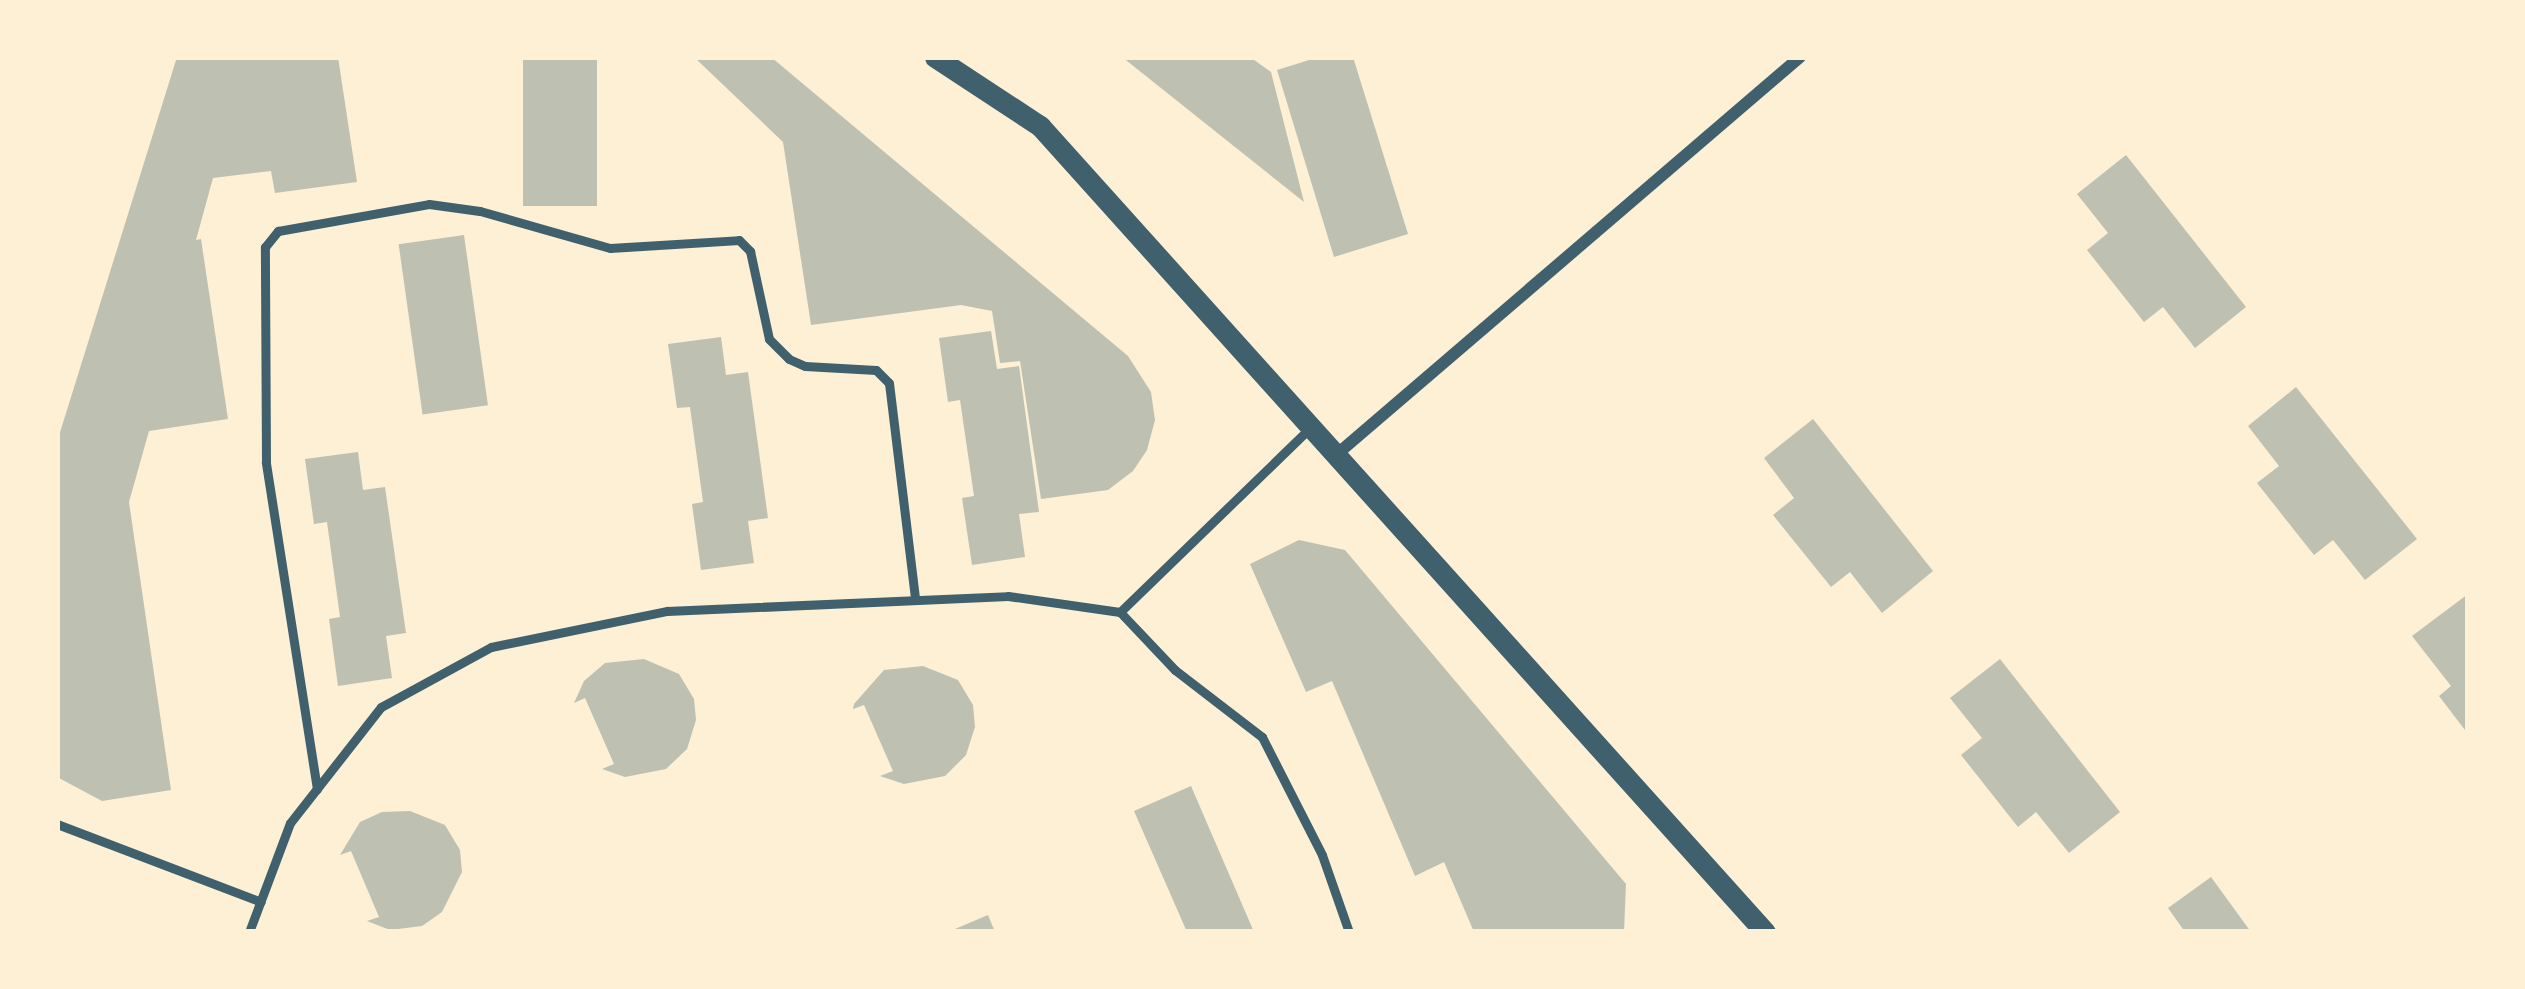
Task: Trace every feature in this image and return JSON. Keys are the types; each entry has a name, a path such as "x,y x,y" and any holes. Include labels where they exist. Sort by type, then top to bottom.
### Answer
{"street":[{"path":"935,57 1040,126 1765,932"},
{"path":"1336,455 1800,57"}],"lane":[{"path":"317,789 266,462 265,248 278,231 429,204 480,211 610,248 739,240 750,251 769,339 789,358 805,365 876,370 889,383 915,598"},
{"path":"1120,612 1311,427"},
{"path":"249,932 290,823 381,707 491,647 668,611 1008,596 1120,612 1175,670 1262,737 1322,855 1349,932"},
{"path":"57,824 261,902"}],"building":[{"path":"177,57 338,57 357,182 275,193 271,171 213,178 196,240 201,239 228,419 149,431 129,502 171,790 102,801 57,777 57,442"},
{"path":"523,57 597,57 597,206 523,206"},
{"path":"694,57 771,57 1128,356 1151,392 1155,420 1147,450 1133,471 1108,490 1041,499 1020,361 1000,363 992,311 961,305 811,325 783,142"},
{"path":"1122,57 1250,57 1271,72 1304,202"},
{"path":"1319,57 1353,57 1408,234 1334,257 1277,70"},
{"path":"2126,155 2246,307 2195,348 2163,307 2144,322 2087,250 2108,233 2077,194"},
{"path":"464,235 488,405 423,415 399,244"},
{"path":"991,331 997,369 1019,366 1039,512 1019,514 1025,557 972,565 962,498 974,496 960,400 948,402 939,338"},
{"path":"721,337 726,375 748,372 768,518 748,521 754,563 701,570 692,504 703,502 690,407 677,408 668,344"},
{"path":"2296,387 2417,539 2365,580 2333,540 2314,555 2257,483 2279,466 2248,426"},
{"path":"1813,419 1933,571 1882,613 1850,572 1831,587 1773,515 1794,498 1764,458"},
{"path":"358,452 363,490 385,487 406,633 386,636 392,678 338,686 329,619 340,617 327,522 314,524 305,459"},
{"path":"1299,540 1345,550 1626,884 1624,932 1474,932 1444,862 1415,876 1332,681 1306,692 1250,564"},
{"path":"2468,594 2468,734 2439,696 2451,686 2412,636"},
{"path":"644,659 679,674 694,699 696,720 687,749 666,769 625,777 602,769 614,764 585,698 574,703 584,681 605,663"},
{"path":"2000,659 2120,812 2069,853 2036,812 2018,827 1961,755 1982,738 1950,698"},
{"path":"923,666 958,680 973,705 975,727 966,755 945,776 904,784 880,776 893,771 864,705 853,709 884,670"},
{"path":"1191,786 1254,932 1187,932 1134,811"},
{"path":"410,811 445,825 460,850 462,872 442,912 422,926 390,930 367,921 379,917 351,851 340,855 360,822 382,812"},
{"path":"2211,877 2251,932 2185,932 2168,908"},
{"path":"988,915 995,932 948,932"}]}
